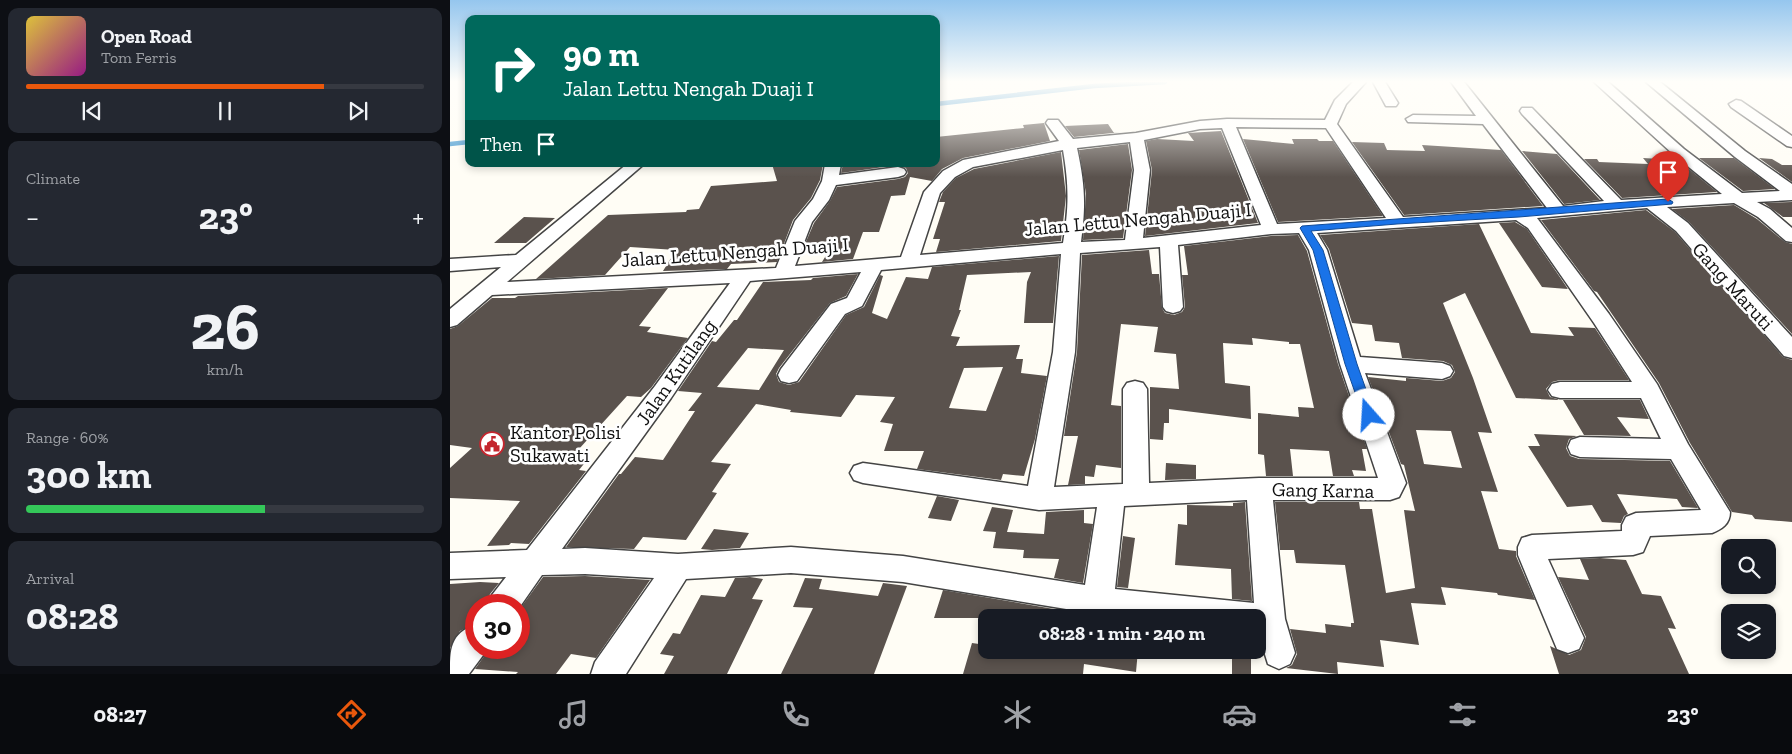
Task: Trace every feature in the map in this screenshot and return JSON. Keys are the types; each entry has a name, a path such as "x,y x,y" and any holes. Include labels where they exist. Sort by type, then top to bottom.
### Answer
{"street":[{"path":"1330,124 1335,113"},
{"path":"1480,113 1559,212"},
{"path":"1529,113 1617,205"},
{"path":"1635,113 1679,152 1739,199 1764,213 1792,237"},
{"path":"1690,113 1792,194"},
{"path":"1750,113 1792,143"},
{"path":"1413,119 1485,120"},
{"path":"1039,499 1064,352 1071,248 1077,206 1076,179 1069,144 1053,123"},
{"path":"910,262 932,192 949,174 959,167 977,161 1069,144 1136,137 1200,125 1227,123 1330,124"},
{"path":"1227,123 1271,229"},
{"path":"1330,124 1397,221"},
{"path":"1133,245 1142,170 1136,137"},
{"path":"450,320 633,167"},
{"path":"784,271 804,221 821,200 830,181 832,167"},
{"path":"830,181 898,172"},
{"name":"Jalan Lettu Nengah Duaji I","path":"489,289 744,276 784,271 1168,242 1271,229 1559,212 1617,205 1739,199 1792,194"},
{"name":"Gang Maruti","path":"1651,203 1682,227 1792,351"},
{"path":"1519,214 1534,224 1602,319 1649,390 1678,449 1716,512 1715,520 1636,525 1636,539 1633,543 1532,547 1532,555 1568,638"},
{"name":"Gang Karna","path":"863,474 1039,499 1259,489 1386,490 1392,488 1393,483 1351,364 1318,250 1305,228"},
{"path":"1168,242 1171,258 1173,307"},
{"path":"450,266 522,260"},
{"path":"790,375 838,309 856,302 874,265"},
{"name":"Jalan Kutilang","path":"512,594 663,392 744,276"},
{"path":"1351,364 1442,371"},
{"path":"1098,600 1124,496 1135,388"},
{"path":"1560,390 1649,390"},
{"path":"1580,447 1678,449"},
{"path":"1259,489 1270,619 1279,653"},
{"path":"450,566 585,561 678,567 791,560 884,568 1098,600 1270,619"},
{"path":"607,674 678,567"},
{"path":"450,672 465,653"}],"building":[{"path":"1044,123 1050,141 963,158 942,169 932,181 910,177 905,195 891,196 879,232 863,232 853,259 822,262 833,244 805,244 814,223 830,201 837,187 905,177 908,173 903,167 940,167 940,137 1024,128 1023,125"},
{"path":"1108,124 1114,133 1074,137 1065,126"},
{"path":"1221,131 1258,223 1145,236 1152,170 1146,141 1157,139 1194,141 1188,133"},
{"path":"1243,139 1294,144 1292,139 1333,141 1383,216 1278,222"},
{"path":"1352,142 1384,143 1387,150 1425,151 1422,145 1501,150 1543,206 1404,215"},
{"path":"1128,144 1132,170 1123,238 1083,240 1086,194 1079,150"},
{"path":"1522,151 1557,154 1600,200 1564,204"},
{"path":"1061,152 1066,196 1061,241 936,252 940,239 933,239 945,202 939,202 943,192 956,178 974,169"},
{"path":"1643,158 1678,160 1717,192 1622,198 1584,159 1597,159 1599,162 1648,164"},
{"path":"1699,158 1734,158 1775,189 1743,191"},
{"path":"1759,158 1772,159 1782,165 1792,165 1792,182"},
{"path":"773,167 822,167 820,180 811,198 793,220 777,262 731,264 727,269 663,271 676,250 630,247 605,275 536,279 608,215 686,212 687,210 699,209 711,186 777,181"},
{"path":"842,167 884,167 841,173"},
{"path":"1792,202 1792,217 1783,217 1764,203"},
{"path":"1734,205 1757,219 1785,242 1792,244 1792,334 1689,222 1672,209"},
{"path":"1646,210 1675,232 1783,357 1792,360 1792,522 1755,519 1752,515 1732,512 1690,443 1659,383 1597,292 1594,291 1541,220"},
{"path":"524,217 555,218 526,243 494,243"},
{"path":"1515,222 1527,229 1568,289 1542,287 1499,223"},
{"path":"1479,224 1531,333 1574,336 1568,327 1595,328 1629,380 1560,380 1552,382 1546,389 1550,397 1560,400 1516,398 1465,293 1443,303 1473,378 1492,433 1478,432 1498,492 1481,491 1499,549 1516,551 1516,556 1535,600 1498,595 1497,593 1441,587 1446,605 1411,603 1419,645 1380,640 1384,667 1337,662 1338,674 1286,668 1292,665 1297,654 1290,629 1326,633 1325,624 1351,627 1351,623 1354,623 1345,565 1296,563 1294,550 1280,550 1275,502 1359,502 1360,509 1372,509 1386,593 1415,588 1404,510 1415,511 1404,465 1401,464 1368,377 1406,381 1406,378 1442,381 1451,378 1455,372 1452,365 1443,361 1402,358 1399,343 1375,341 1372,325 1352,323 1329,249 1320,235","holes":["1416,430 1451,431 1462,468 1424,464"]},
{"path":"1298,235 1307,251 1338,364 1367,449 1362,449 1366,471 1352,470 1354,476 1333,476 1329,451 1290,449 1293,476 1266,476 1264,455 1258,454 1258,413 1299,417 1298,407 1314,408 1300,344 1289,344 1289,342 1252,338 1253,345 1223,343 1225,383 1250,386 1251,419 1169,409 1169,423 1164,423 1163,440 1150,439 1150,387 1179,389 1176,354 1154,352 1158,327 1121,324 1111,405 1121,406 1121,468 1096,465 1094,477 1085,476 1085,484 1068,485 1078,436 1064,436 1077,352 1082,255 1149,250 1152,274 1159,274 1162,308 1165,313 1174,315 1182,312 1185,307 1182,275 1188,275 1184,246 1271,236"},
{"path":"1059,256 1053,323 1024,323 1027,282 1031,272 967,275 959,310 961,310 951,336 960,337 956,346 1020,345 1016,359 1023,359 1021,373 1047,376 1035,439 1024,476 1003,474 1001,480 917,469 924,451 884,451 893,424 880,422 895,397 856,395 841,417 790,412 791,410 756,404 711,462 731,464 712,492 717,493 686,540 643,537 634,549 566,547 619,474 635,457 663,460 695,411 688,411 702,393 678,391 712,341 716,342 734,320 737,320 763,282 811,280 813,278 858,274 846,296 830,303 779,368 776,374 779,382 789,385 799,382 846,315 864,307 880,275 883,276 872,313 887,319 906,277 928,279 932,267","holes":["748,348 784,350 759,390 717,387","1003,367 986,411 949,408 964,368"]},
{"path":"668,288 639,326 651,327 647,332 688,338 651,388 641,397 627,396 569,460 587,460 579,470 586,471 529,544 511,543 509,545 487,546 520,501 450,498 450,468 472,448 450,445 450,329 458,326 492,298"},
{"path":"1563,400 1640,400 1649,419 1617,417 1631,436 1584,435"},
{"path":"1534,434 1577,436 1569,439 1566,448 1570,456 1579,459 1670,461 1698,508 1682,507 1677,499 1617,494 1628,514 1624,516 1621,523 1602,522 1592,505 1567,507 1528,446 1540,446"},
{"path":"1166,463 1196,465 1196,479 1165,480"},
{"path":"937,496 959,500 951,521 928,518"},
{"path":"1245,502 1252,601 1232,599 1231,569 1175,565 1178,524 1187,525 1187,505 1233,506 1233,503"},
{"path":"992,507 1013,510 1007,532 1044,534 1046,512 1084,510 1084,523 1093,524 1083,583 1054,578 1059,559 1023,558 1024,550 993,548 996,532 983,531"},
{"path":"714,529 749,533 740,548 701,549"},
{"path":"1123,536 1135,538 1128,588 1117,587"},
{"path":"1580,559 1626,560 1642,594 1661,596 1676,629 1668,628 1689,674 1559,674 1550,646 1569,655 1581,650 1586,637 1558,577 1589,580"},
{"path":"585,576 650,580 596,658 571,654 556,674 516,674 518,672 475,669 482,659 530,659 530,595 543,577"},
{"path":"750,577 763,579 752,599 763,600 727,674 664,674 674,656 660,654 673,633 680,634 701,595 725,597 735,578"},
{"path":"805,578 822,579 819,589 878,596 883,583 907,586 874,674 781,674 813,608 793,607"},
{"path":"499,583 490,594 465,594 465,628 460,631 450,648 450,584"},
{"path":"943,590 1054,609 978,609 978,618 934,618"},
{"path":"972,643 978,644 978,659 1137,659 1136,672 1084,664 1083,674 963,674"},
{"path":"1232,659 1251,659 1251,674 1232,674"}],"waterway":[{"path":"450,144 465,142"}],"place":[{"name":"Kantor Polisi Sukawati","path":"492,444"}],"route":[{"path":"1369,415 1351,364 1318,250 1305,228 1559,212 1617,205 1668,202"}]}
